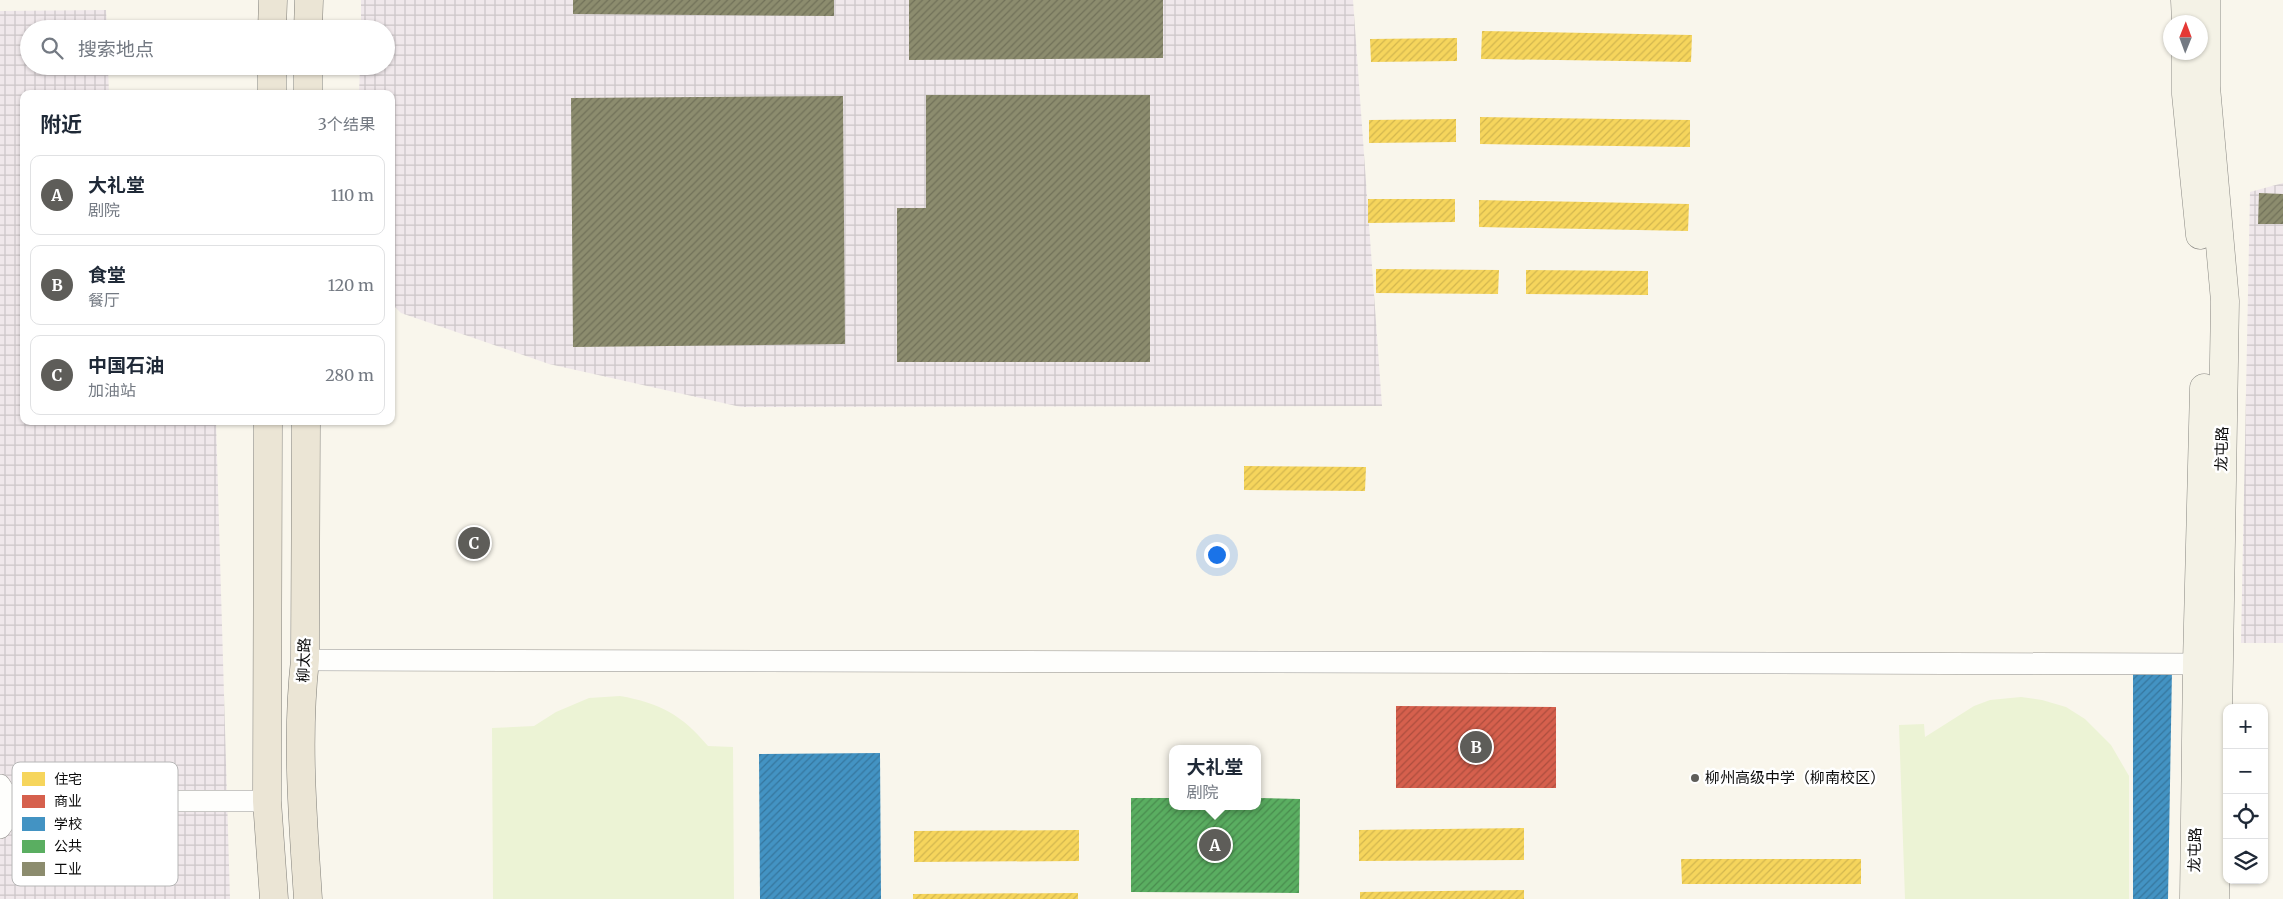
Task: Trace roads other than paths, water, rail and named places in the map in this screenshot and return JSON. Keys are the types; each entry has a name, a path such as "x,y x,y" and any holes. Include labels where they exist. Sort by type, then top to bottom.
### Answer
{"main road":[{"path":"272,20 273,0"},
{"path":"308,20 309,0"},
{"path":"2185,0 2186,15"},
{"name":"龙屯路","path":"2194,899 2208,664 2224,301 2206,87 2206,0"},
{"name":"龙屯路","path":"2186,60 2186,94 2206,299 2208,664 2216,899"},
{"path":"272,75 272,90"},
{"path":"308,75 308,90"},
{"path":"268,425 267,801 274,899"},
{"name":"柳太路","path":"306,425 305,660 302,680 302,800 308,899"}],"street":[{"path":"305,660 2208,664"},
{"path":"0,828 7,813 4,793"},
{"path":"178,798 267,801"}],"place":[{"name":"中国石油","path":"474,543"},
{"name":"食堂","path":"1476,747"},
{"name":"柳州高级中学（柳南校区）","path":"1695,778"},
{"name":"大礼堂","path":"1215,845"}]}
